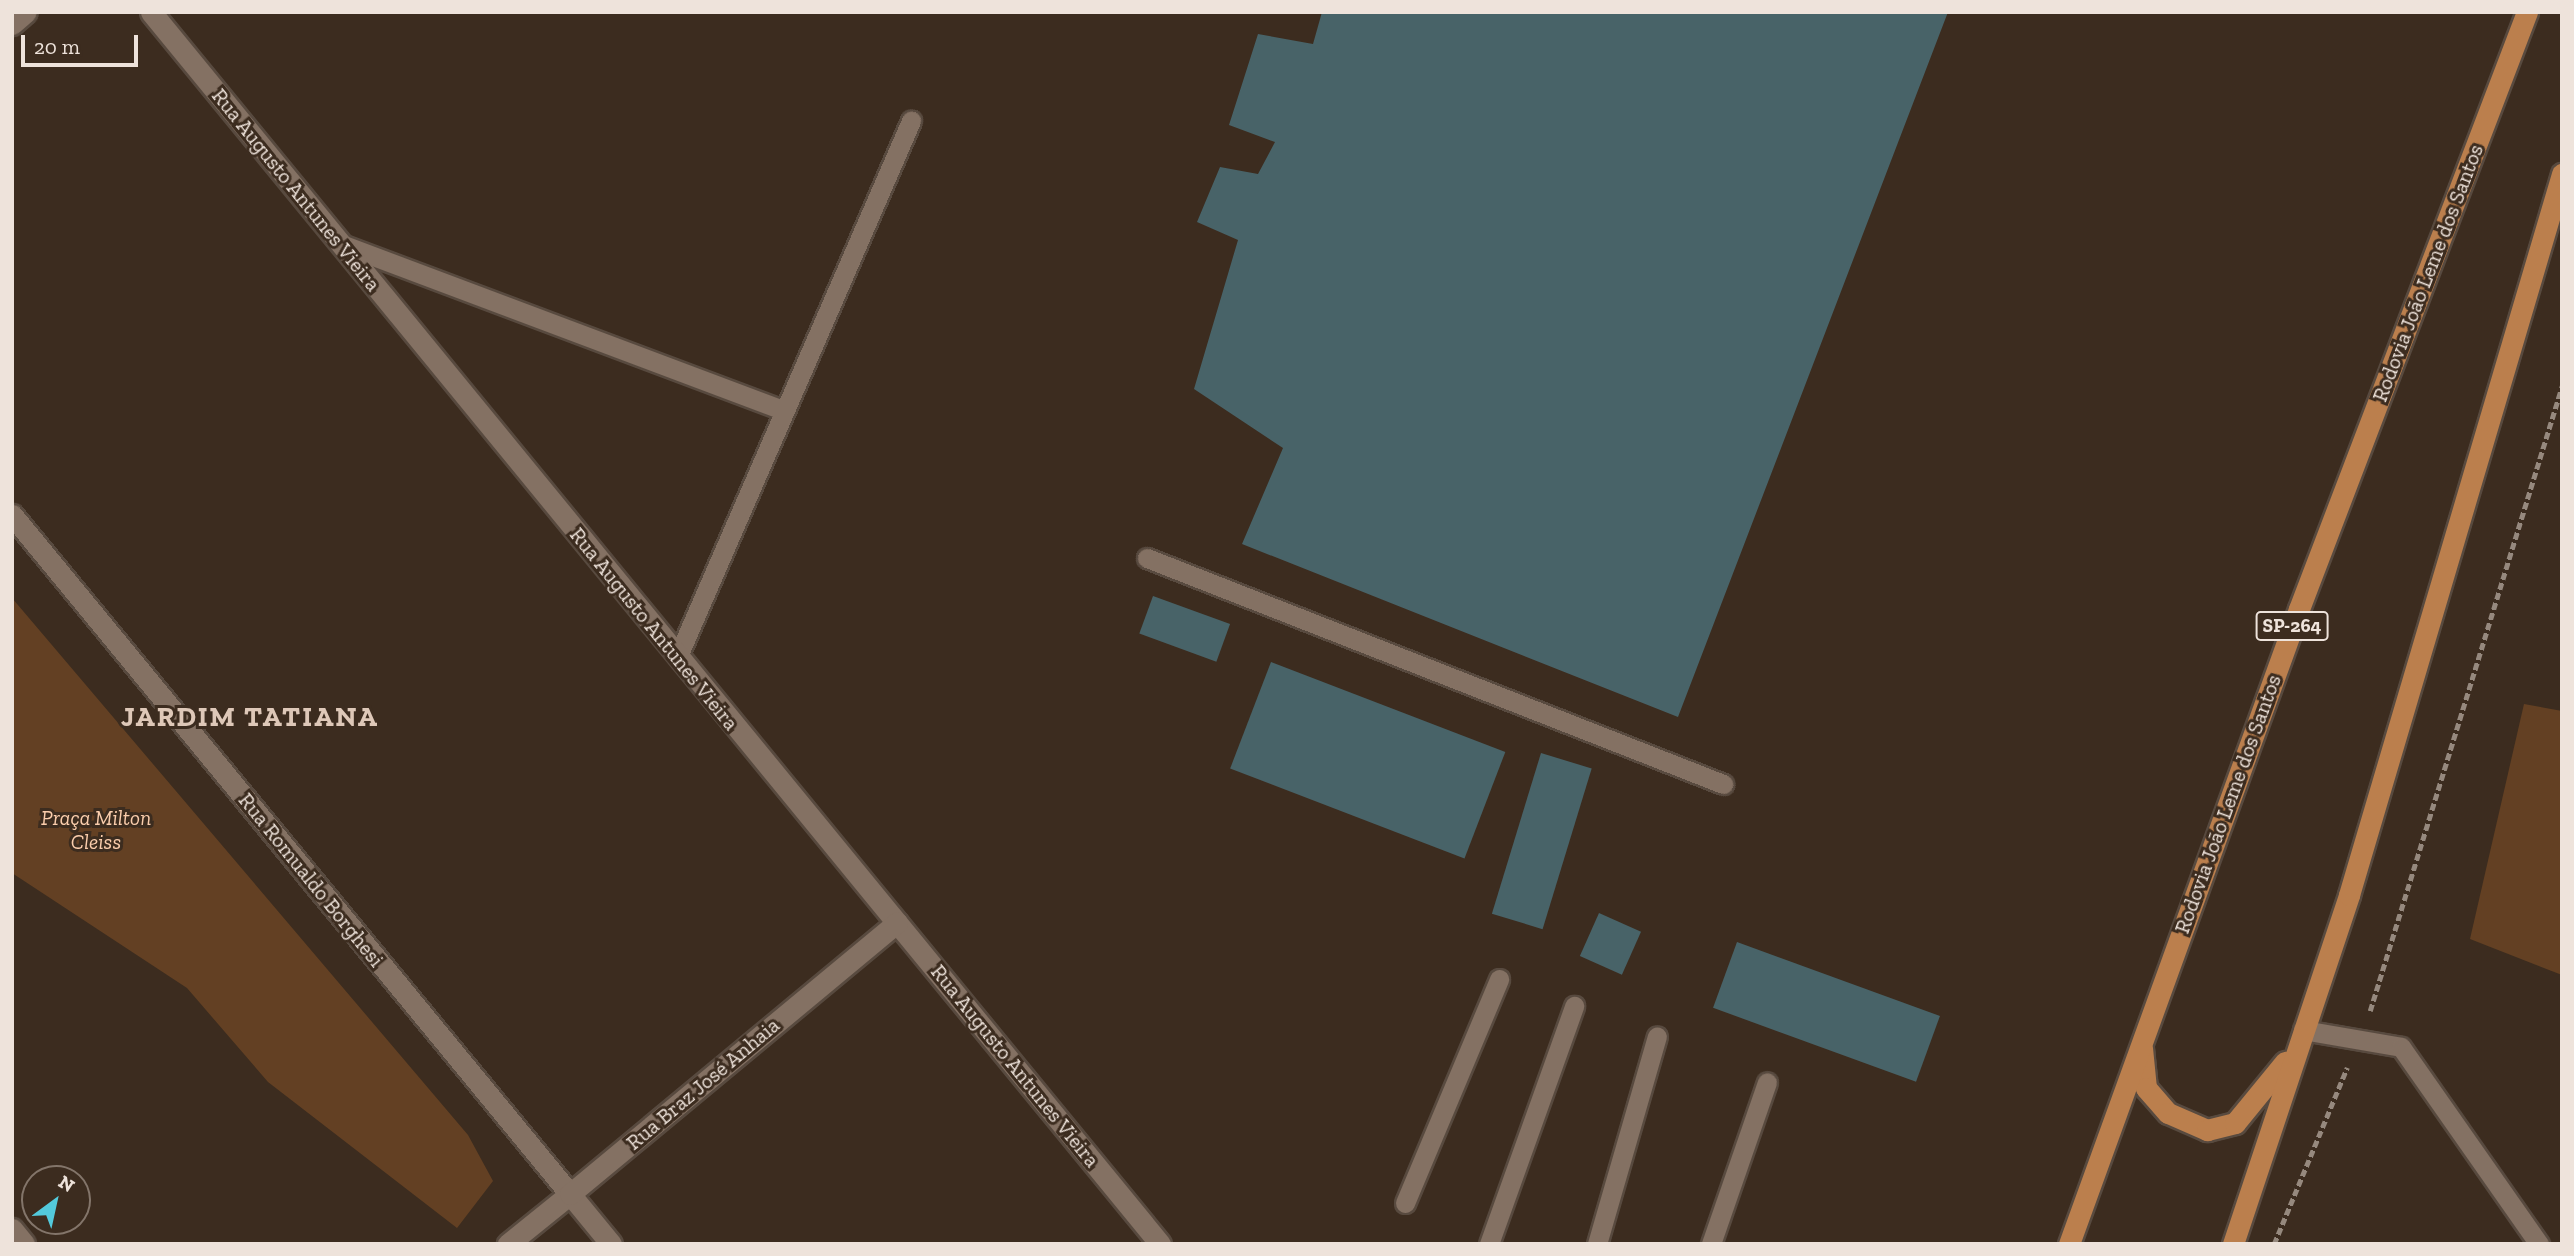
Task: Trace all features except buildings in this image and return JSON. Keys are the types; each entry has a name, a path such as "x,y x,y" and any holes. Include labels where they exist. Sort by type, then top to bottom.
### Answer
{"main road":[{"name":"Rodovia João Leme dos Santos","path":"2069,1244 2298,609 2527,12"},
{"path":"2233,1244 2303,1030 2562,174"},
{"path":"2142,1042 2146,1088 2168,1113 2207,1130 2235,1123 2258,1101 2303,1030"}],"street":[{"path":"12,24 26,12"},
{"name":"Rua Augusto Antunes Vieira","path":"151,12 1160,1244"},
{"name":"Rua Romualdo Borghesi","path":"12,515 611,1244"},
{"name":"Rua Braz José Anhaia","path":"508,1244 897,923"},
{"path":"12,1229 24,1244"}],"lane":[{"path":"678,656 911,121"},
{"path":"341,244 783,410"},
{"path":"1147,558 1723,784"},
{"path":"1405,1203 1499,979"},
{"path":"1489,1244 1574,1006"},
{"path":"2303,1030 2360,1036 2401,1047 2421,1069 2539,1244"},
{"path":"1597,1244 1657,1036"},
{"path":"1711,1244 1768,1082"}],"path":[{"path":"2274,1244 2360,1036 2399,932 2562,386"}],"green space":[{"name":"Praça Milton Cleiss","path":"12,598 468,1135 493,1181 457,1228 268,1082 187,988 12,873"},
{"path":"2524,704 2562,711 2562,975 2470,939"}],"district":[{"name":"JARDIM TATIANA","path":"250,717"}]}
